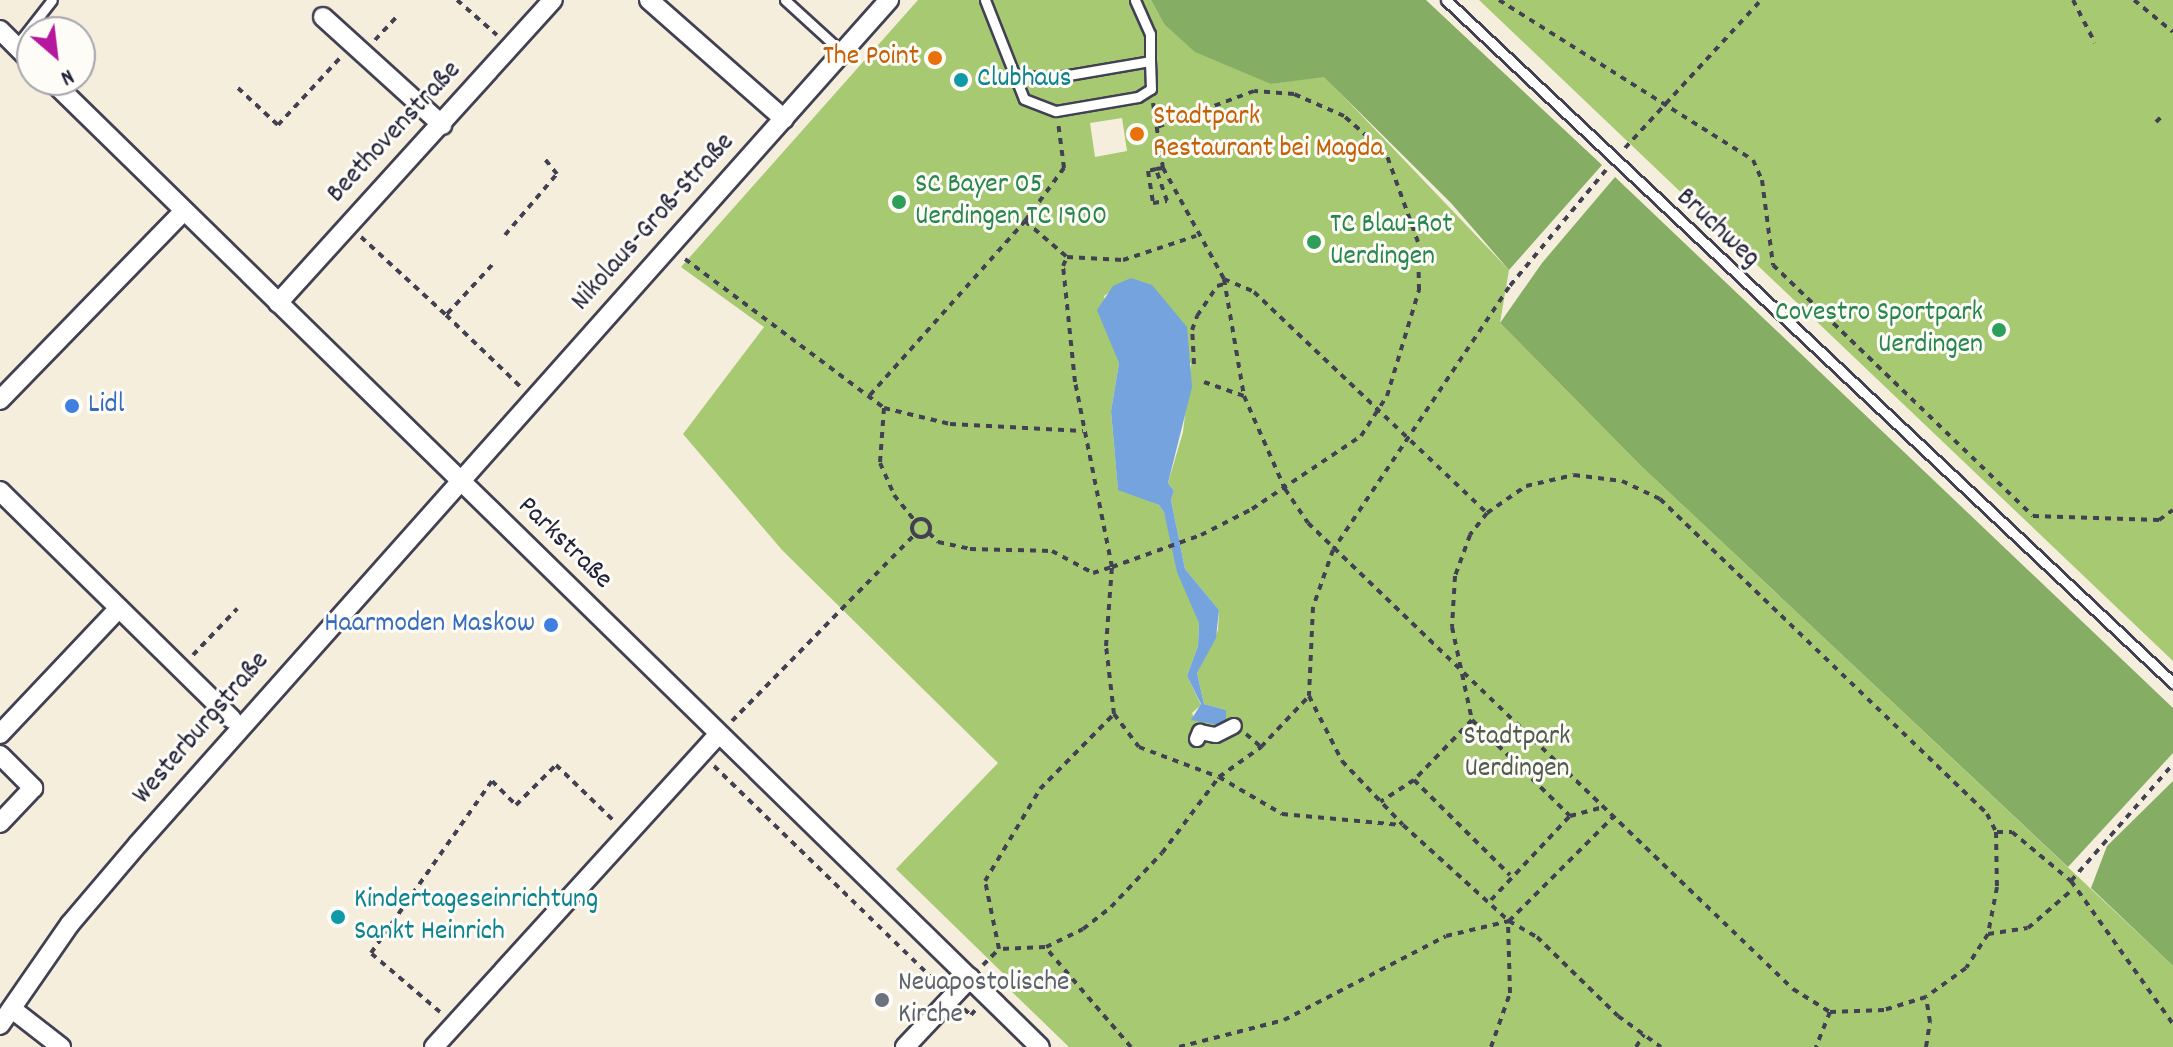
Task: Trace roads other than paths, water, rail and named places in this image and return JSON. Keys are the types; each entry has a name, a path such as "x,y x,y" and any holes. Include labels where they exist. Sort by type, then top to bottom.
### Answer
{"street":[{"name":"Beethovenstraße","path":"278,303 553,0"},
{"path":"649,0 784,119"},
{"name":"Nikolaus-Groß-Straße","path":"458,481 889,0"},
{"path":"323,17 442,125"},
{"path":"0,30 16,46"},
{"name":"Parkstraße","path":"67,96 1040,1047"},
{"path":"0,400 184,211"},
{"name":"Westerburgstraße","path":"0,1025 28,980 118,867 458,481"},
{"path":"2,498 232,719"},
{"path":"0,734 119,608"},
{"path":"1197,739 1200,732 1216,735 1236,727"},
{"path":"434,1047 719,734"},
{"path":"0,755 33,788 0,823"},
{"path":"905,1047 970,978"},
{"path":"12,1009 61,1047"}],"lane":[{"path":"39,16 52,0"},
{"path":"785,0 843,53"},
{"path":"985,0 1024,99 1056,111 1138,97 1151,89 1150,34 1135,0"},
{"name":"Bruchweg","path":"1446,0 1613,161 2173,683"},
{"path":"1013,75 1051,78 1150,61"}],"water":[{"path":"1131,278 1152,285 1187,327 1192,387 1168,483 1174,491 1171,500 1185,569 1219,610 1216,638 1197,673 1204,704 1226,710 1226,721 1219,725 1191,720 1201,704 1187,676 1198,646 1199,623 1177,572 1164,512 1159,505 1118,490 1111,411 1119,363 1097,310 1113,286"}],"place":[{"name":"The Point","path":"935,58"},
{"name":"Clubhaus","path":"961,80"},
{"name":"Stadtpark Restaurant bei Magda","path":"1137,134"},
{"name":"SC Bayer 05 Uerdingen TC 1900","path":"899,202"},
{"name":"TC Blau-Rot Uerdingen","path":"1314,242"},
{"name":"Covestro Sportpark Uerdingen","path":"1999,330"},
{"name":"Lidl","path":"72,406"},
{"name":"Haarmoden Maskow","path":"551,625"},
{"name":"Kindertageseinrichtung Sankt Heinrich","path":"338,917"},
{"name":"Neuapostolische Kirche","path":"882,1000"}],"park label":[{"name":"Stadtpark Uerdingen","path":"1517,754"}]}
